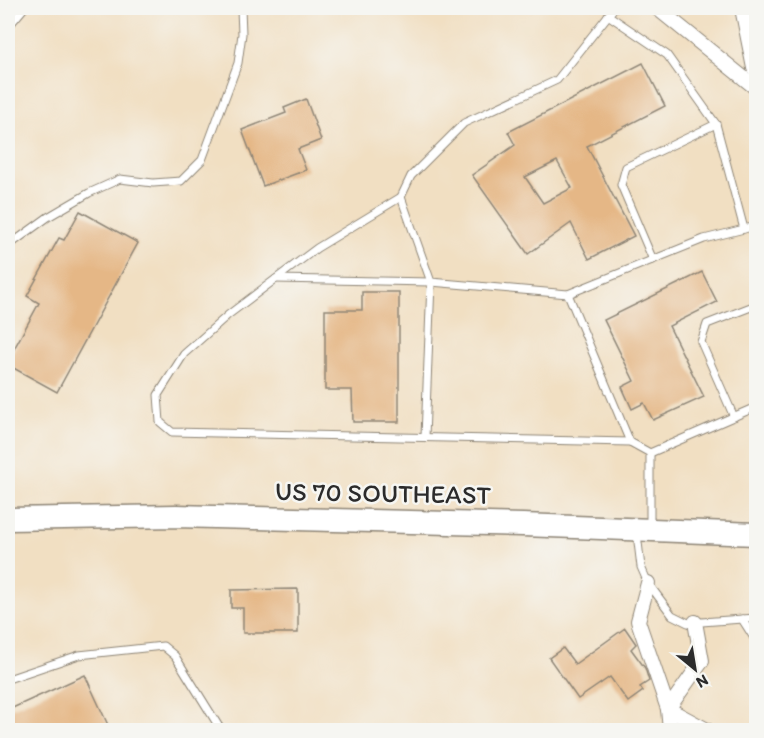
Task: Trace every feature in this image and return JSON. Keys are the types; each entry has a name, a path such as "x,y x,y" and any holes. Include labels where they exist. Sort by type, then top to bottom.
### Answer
{"main road":[{"name":"US 70 SOUTHEAST","path":"8,519 176,516 756,534"}],"street":[{"path":"657,8 756,88"},
{"path":"744,8 753,36 756,68"},
{"path":"648,583 638,621 669,709 670,730"},
{"path":"669,709 702,661 695,622"},
{"path":"669,709 707,730"}],"lane":[{"path":"8,27 24,8"},
{"path":"8,246 48,217 89,193 120,179 153,183 181,181 202,160 238,63 242,34 241,8"},
{"path":"614,8 557,80 464,123 411,176 400,197 317,248 228,315 184,354 158,395 160,422 172,432 630,442 650,453"},
{"path":"608,15 667,55 716,124 744,229"},
{"path":"653,260 621,185 626,167 716,124"},
{"path":"400,197 431,282 425,437"},
{"path":"276,279 431,282 568,294 704,239 756,226"},
{"path":"568,294 630,442"},
{"path":"734,417 701,342 707,324 756,305"},
{"path":"650,453 756,407"},
{"path":"650,453 640,567 648,583 672,615 688,623 756,618"},
{"path":"742,619 756,641"},
{"path":"8,679 79,655 163,646 175,656 221,730"}],"building":[{"path":"643,63 665,106 587,146 634,236 589,259 571,223 528,254 472,175 515,145 508,132","holes":["557,161 572,188 543,203 525,177"]},
{"path":"306,99 321,140 298,149 306,170 263,186 242,130 286,113 284,108"},
{"path":"80,211 138,243 57,392 8,365 8,360 39,303 27,296 59,238 64,240"},
{"path":"702,272 717,302 669,326 704,397 653,420 644,403 632,409 622,387 634,381 604,320"},
{"path":"362,292 399,292 399,422 353,422 352,390 325,390 325,310 362,310"},
{"path":"298,589 298,633 243,633 243,608 231,608 231,590"},
{"path":"625,628 636,644 631,649 645,668 649,681 640,687 643,691 628,702 610,677 578,699 549,658 563,648 575,664"},
{"path":"85,675 108,725 96,730 8,730 8,710"}]}
